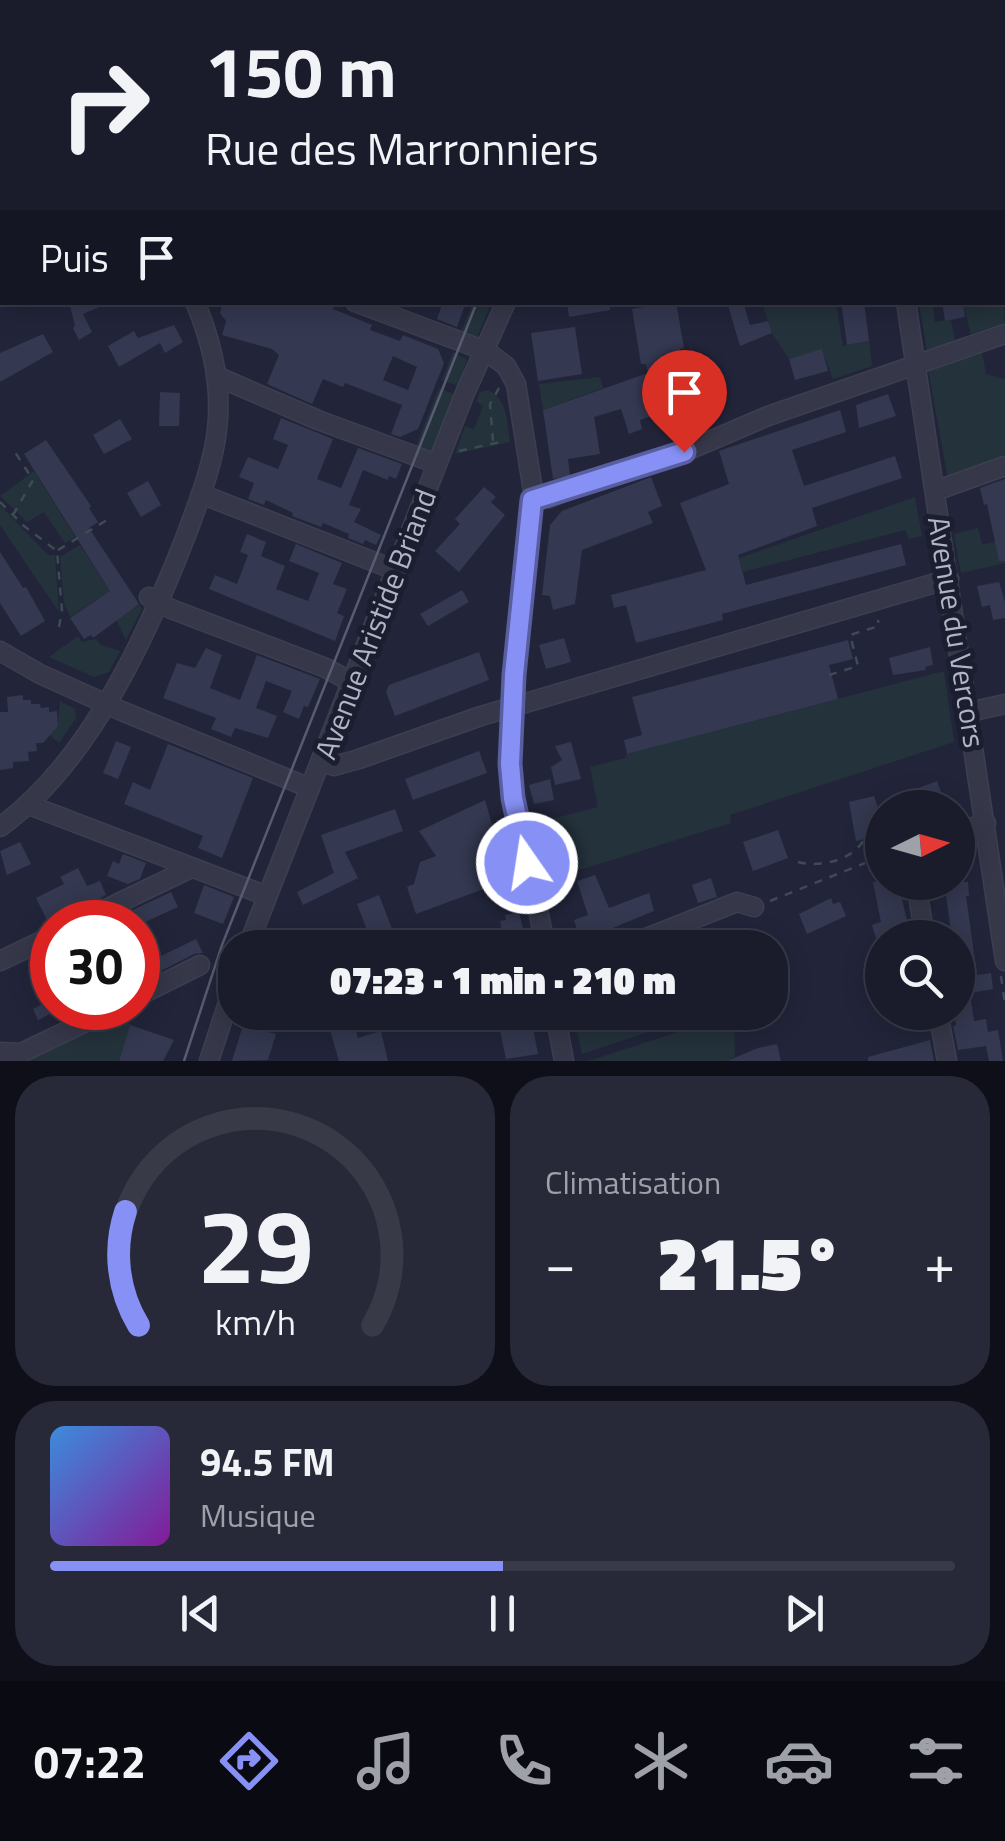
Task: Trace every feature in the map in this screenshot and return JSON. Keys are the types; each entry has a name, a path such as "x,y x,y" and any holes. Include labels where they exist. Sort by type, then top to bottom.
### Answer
{"street":[{"path":"0,827 28,805 80,742 105,704 202,494 217,432 216,376 197,305"},
{"path":"363,305 486,351 506,366 516,384 532,500 512,708 510,778 542,930"},
{"name":"Avenue Aristide Briand","path":"254,930 395,570 444,459 465,393 505,305"},
{"name":"Avenue du Vercors","path":"906,305 1005,961"},
{"path":"532,500 684,452 768,416 1005,334"},
{"path":"216,376 318,420 444,459"},
{"path":"935,491 1005,466"},
{"path":"202,494 395,570"},
{"path":"321,762 334,766 512,708 949,579"},
{"path":"154,601 326,668 351,682"},
{"path":"0,650 40,674 105,704 310,788"},
{"path":"970,712 1005,704"},
{"path":"28,805 266,896"},
{"path":"975,827 986,823"},
{"path":"125,900 189,869"},
{"path":"666,930 737,902 754,907"},
{"path":"0,961 30,947"},
{"path":"160,985 200,966"},
{"path":"0,1052 21,1054 70,1030"},
{"path":"209,1061 219,1030"},
{"path":"558,1030 564,1061"},
{"path":"941,1030 947,1061"}],"path":[{"path":"493,443 490,404 499,388"},
{"path":"444,459 526,437"},
{"path":"13,516 33,480 14,452"},
{"path":"0,502 57,550 62,611 59,626"},
{"path":"57,550 107,520"},
{"path":"829,674 858,666 850,635 879,626 875,612"},
{"path":"798,862 815,866 828,862 854,852 864,839"},
{"path":"754,907 865,863"}],"shaded area":[{"path":"472,305 490,305 476,340 459,337"},
{"path":"763,305 836,305 843,346 869,341 872,366 833,379 822,350 789,359 772,333"},
{"path":"919,305 933,305 935,322 951,320 955,341 927,351"},
{"path":"964,305 1004,305 1005,323 971,334"},
{"path":"981,346 986,374 1005,379 1005,462 948,479 927,364"},
{"path":"453,352 467,360 458,386 442,380"},
{"path":"600,377 603,388 543,410 539,384"},
{"path":"439,388 454,394 434,448 429,452 416,446"},
{"path":"488,390 503,406 510,442 455,454 465,426 474,429 483,406 476,401 480,392"},
{"path":"34,471 75,537 65,543 44,512 27,522 0,496"},
{"path":"915,497 922,536 909,539 905,530 743,572 739,558"},
{"path":"0,505 48,555 55,555 59,612 0,525"},
{"path":"978,528 982,544 1005,541 1005,563 961,573 954,534"},
{"path":"80,545 110,591 70,617 64,603 60,557"},
{"path":"139,604 142,609 126,640 116,619"},
{"path":"78,636 82,642 96,639 101,645 120,651 109,672 94,677 49,657"},
{"path":"944,671 954,742 730,815 731,823 544,881 532,824 598,807 590,767"},
{"path":"60,701 75,709 76,718 59,743 50,735 58,726"},
{"path":"85,1030 128,1030 119,1061 22,1061"},
{"path":"577,1030 655,1030 582,1054"},
{"path":"684,1030 734,1030 735,1057 726,1061 588,1061"}],"building":[{"path":"70,305 104,305 83,314 92,332 79,340"},
{"path":"222,305 335,305 333,309 372,325 370,330 400,341 403,335 438,349 444,363 418,429 400,437 391,434 402,405 345,383 343,387 323,379 312,404 267,384 279,355 272,349 222,335 226,321 220,313","holes":["393,356 417,367 408,390 383,380"]},
{"path":"442,305 465,305 457,327 437,319"},
{"path":"567,305 610,305 610,310 569,317"},
{"path":"677,305 684,348 680,349 691,381 681,384 702,431 684,438 672,409 640,420 642,429 629,434 621,409 594,417 600,454 568,459 570,476 553,479 543,410 648,373 646,364 641,364 632,309"},
{"path":"728,305 744,305 750,325 768,321 772,333 740,346"},
{"path":"841,305 864,305 869,341 847,345"},
{"path":"942,305 963,305 965,317 945,321"},
{"path":"174,325 183,342 165,353 160,343 119,367 108,346 134,331 138,338"},
{"path":"575,327 582,374 538,381 531,333"},
{"path":"43,334 53,352 0,382 0,353"},
{"path":"822,349 828,371 795,380 789,359"},
{"path":"160,392 180,393 179,426 159,426"},
{"path":"888,394 896,416 859,428 856,405"},
{"path":"840,410 846,432 792,450 804,486 895,456 902,478 812,508 817,526 738,555 746,585 901,544 906,565 722,614 723,620 636,643 626,605 614,608 611,595 706,570 680,503 729,484 719,451"},
{"path":"281,418 333,439 317,479 341,488 358,448 402,464 396,479 389,476 388,480 363,470 349,505 361,509 354,522 381,535 376,545 348,538 349,534 323,523 321,527 292,516 293,513 266,500 264,505 248,499 254,483 239,477 248,457 278,469 288,445 273,439"},
{"path":"120,419 132,439 104,454 93,435"},
{"path":"46,440 91,506 98,522 89,528 139,604 93,638 91,635 84,639 70,618 110,591 24,454"},
{"path":"651,477 662,506 648,512 653,523 582,550 575,604 553,610 550,596 542,595 550,525 562,511"},
{"path":"1005,479 1005,561 999,561 980,488"},
{"path":"148,481 161,505 141,517 127,493"},
{"path":"484,487 496,497 491,502 505,515 459,572 435,551 460,524 455,519"},
{"path":"247,534 266,542 261,556 285,566 276,589 308,601 319,573 289,561 296,544 342,563 333,584 347,589 337,613 344,616 335,641 209,589 215,575 237,584 248,555 240,552"},
{"path":"0,552 45,621 21,636 0,603"},
{"path":"999,582 1005,618 993,620 990,605 982,607 977,586"},
{"path":"462,590 469,602 428,626 420,614"},
{"path":"564,638 571,662 546,669 539,645"},
{"path":"848,640 853,659 829,665 838,699 627,754 624,740 642,735 632,697"},
{"path":"930,647 933,665 925,667 926,670 893,675 889,658"},
{"path":"206,648 222,655 210,688 240,700 257,655 320,679 299,719 283,712 292,691 266,681 256,708 277,716 268,738 235,728 231,737 211,729 216,718 163,698 177,663 195,668"},
{"path":"479,652 489,680 395,716 386,692 389,685"},
{"path":"23,695 23,700 31,700 31,704 49,707 49,712 57,711 58,726 43,743 36,743 37,751 28,752 29,761 13,762 13,768 0,770 0,712 8,712 7,697"},
{"path":"116,741 131,747 118,779 103,773"},
{"path":"571,742 581,779 555,785 551,767 562,760 555,746"},
{"path":"168,744 253,778 222,858 198,848 203,836 124,804 133,782 150,790"},
{"path":"479,751 487,773 413,800 405,779"},
{"path":"550,779 554,800 534,804 529,785"},
{"path":"937,781 940,790 913,790"},
{"path":"865,798 865,839 856,841 849,802"},
{"path":"485,800 508,880 416,914 407,887 414,884 420,862 436,856 419,831"},
{"path":"395,809 403,831 345,852 358,878 303,905 297,892 334,873 321,835"},
{"path":"778,830 788,858 753,871 743,842"},
{"path":"20,842 31,864 7,875 0,851"},
{"path":"123,854 146,863 140,879 128,884 107,876 113,861 119,864"},
{"path":"78,868 87,886 100,881 106,895 96,900 37,900 64,884 60,877"},
{"path":"595,875 609,908 649,893 654,911 608,930 577,930 574,920 588,915 577,881"},
{"path":"711,878 717,897 698,903 692,885"},
{"path":"204,885 234,897 223,924 194,913"},
{"path":"171,892 178,907 160,915 160,900 154,900"},
{"path":"379,895 392,930 367,930 357,904"},
{"path":"831,898 833,904 840,902 846,916 807,934 799,914"},
{"path":"877,900 902,900 907,920 881,920"},
{"path":"947,900 967,900 969,920 949,920"},
{"path":"519,912 523,930 502,930 500,921 506,920 505,915"},
{"path":"196,939 203,953 160,971 160,957"},
{"path":"975,961 977,975 991,973 993,989 975,992"},
{"path":"986,1019 988,1032 998,1030 1003,1061 989,1061 986,1046 958,1050 954,1030 975,1030 975,1021"},
{"path":"128,1030 145,1030 174,1040 163,1061 119,1061"},
{"path":"241,1030 269,1030 276,1034 268,1060 232,1061"},
{"path":"330,1030 356,1030 358,1038 381,1031 388,1061 339,1061"},
{"path":"500,1030 533,1030 538,1054 506,1059"},
{"path":"930,1040 934,1061 868,1061 868,1057"},
{"path":"777,1044 781,1061 727,1061 758,1048"}],"tram line":[{"path":"184,1061 222,945 476,305"}],"route":[{"path":"527,863 510,764 514,675 532,500 549,498 616,472 684,452"}]}
